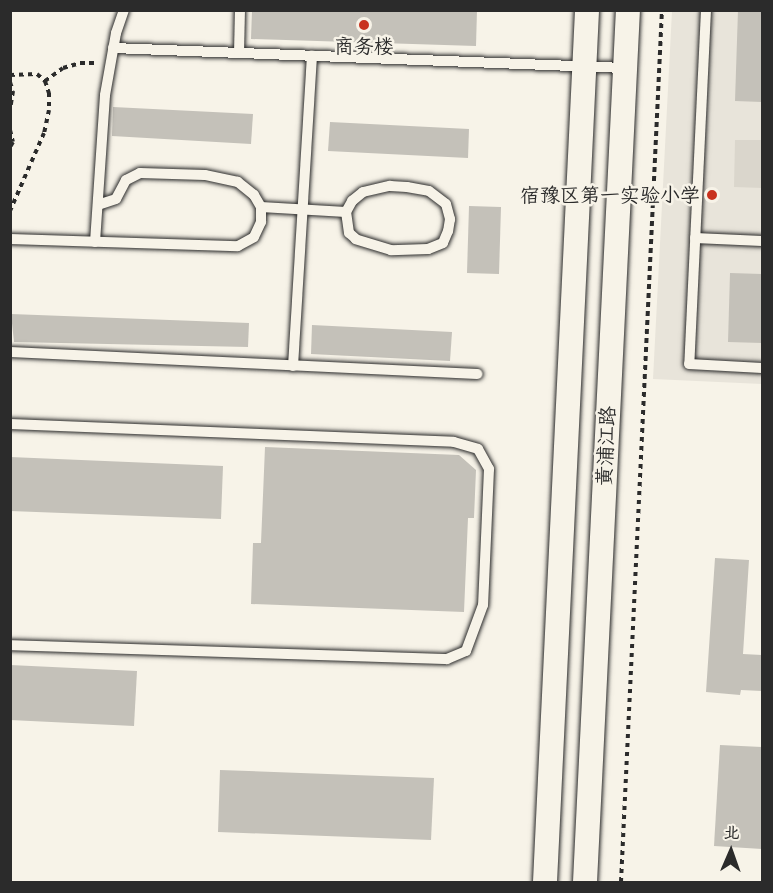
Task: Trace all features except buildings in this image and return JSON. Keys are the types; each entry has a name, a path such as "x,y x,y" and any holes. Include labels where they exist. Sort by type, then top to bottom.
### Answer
{"street":[{"name":"黄浦江路","path":"545,882 587,10"},
{"name":"黄浦江路","path":"585,882 628,10"}],"lane":[{"path":"95,242 110,63 124,10"},
{"path":"239,53 240,10"},
{"path":"706,10 689,364 762,368"},
{"path":"113,48 625,68"},
{"path":"293,366 312,56"},
{"path":"10,239 238,246 254,237 261,222 261,207 254,195 238,182 205,175 140,173 126,180 116,199 98,205"},
{"path":"390,186 407,187 429,191 446,204 450,219 443,243 428,249 391,250 356,239 349,233 346,212 352,201 363,192 390,186"},
{"path":"261,207 346,212"},
{"path":"695,238 762,241"},
{"path":"10,352 477,374"},
{"path":"10,424 454,442 478,449 489,469 483,605 466,651 447,659 10,645"}],"path":[{"path":"621,882 662,10"},
{"path":"45,81 63,68 80,63 110,63"},
{"path":"10,75 37,74 45,81 49,93 49,110 44,133 10,211"},
{"path":"10,82 13,91 10,109"},
{"path":"10,130 13,142 10,147"}],"shaded area":[{"name":"宿豫区第一实验小学","path":"672,11 762,11 762,384 653,379"},
{"path":"735,140 762,140 762,188 734,187"}],"place":[{"name":"商务楼","path":"364,25"},
{"name":"宿豫区第一实验小学","path":"712,195"}]}
